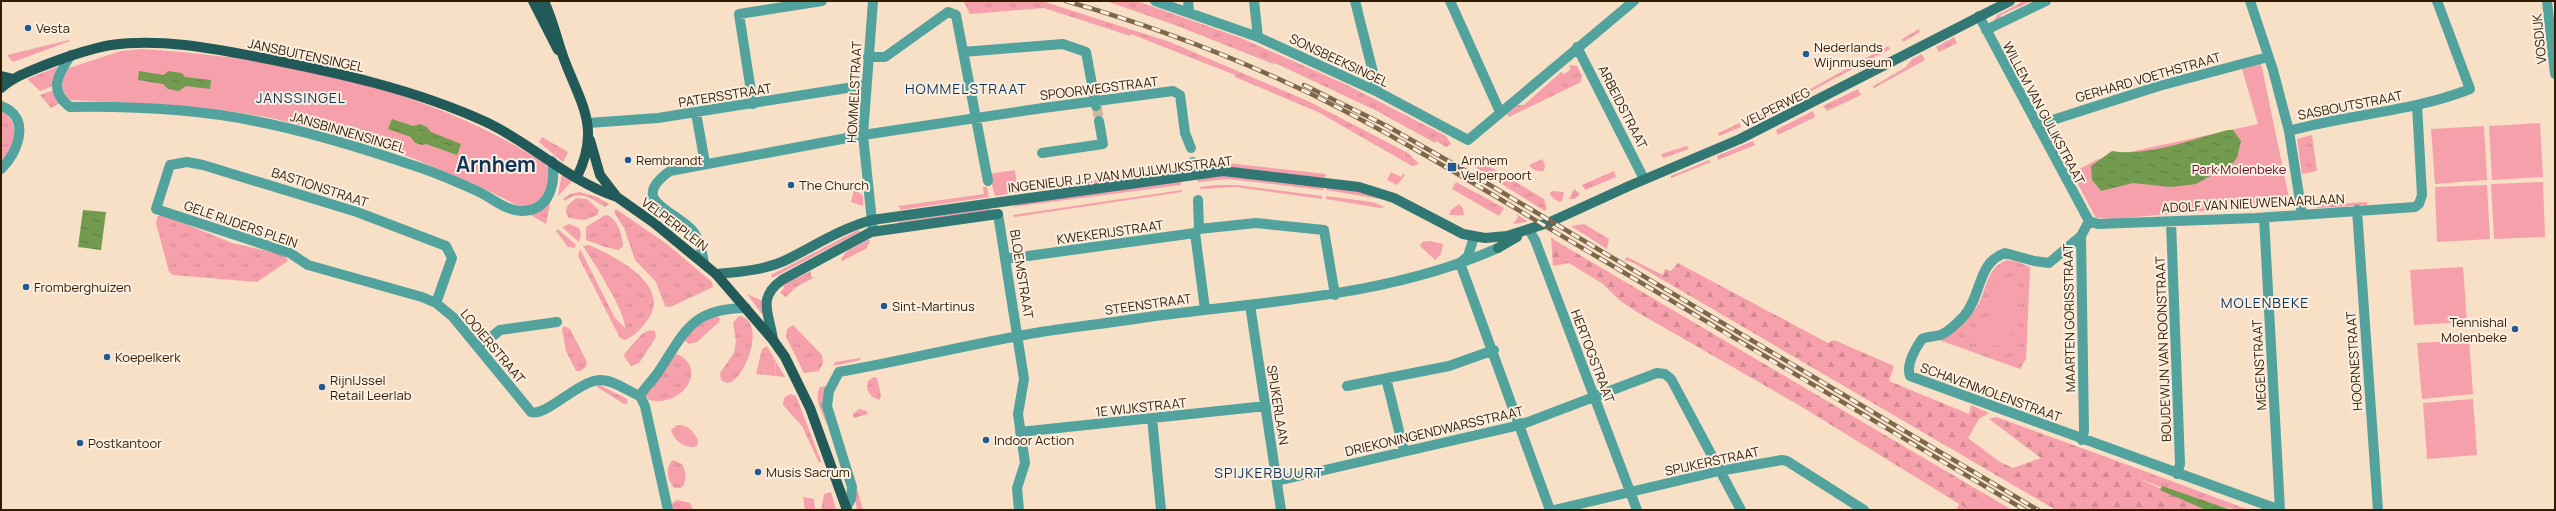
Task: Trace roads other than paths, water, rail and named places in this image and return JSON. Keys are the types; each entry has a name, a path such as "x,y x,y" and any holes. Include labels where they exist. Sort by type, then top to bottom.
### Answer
{"main road":[{"path":"533,1 552,43 564,58"},
{"path":"544,1 564,58 584,104 587,127 587,155 577,177"},
{"name":"VELPERWEG","path":"1525,232 1644,179 1740,139 2010,1"},
{"name":"JANSBUITENSINGEL","path":"2,83 71,55 111,45 176,45 229,51 305,66 387,87 466,114 514,136 577,177"},
{"path":"587,127 600,175 617,196"},
{"name":"INGENIEUR J.P. VAN MUIJLWIJKSTRAAT","path":"716,274 756,268 787,260 835,234 872,220 1223,172 1241,172 1365,188 1394,198 1463,234 1474,237 1495,238 1525,232"},
{"name":"VELPERPLEIN","path":"577,177 600,191 617,196 704,263 716,274 773,340 785,357 810,408 846,509"},
{"path":"773,340 766,312 767,301 772,287 873,231 998,214"},
{"path":"1498,248 1525,232"}],"street":[{"path":"753,104 740,14 822,1"},
{"name":"HOMMELSTRAAT","path":"873,1 863,135 873,231"},
{"name":"SONSBEEKSINGEL","path":"1155,1 1188,6 1258,37 1378,92 1468,140 1500,112"},
{"path":"1254,1 1258,37"},
{"path":"1355,1 1378,92"},
{"path":"1450,1 1500,112 1634,1"},
{"path":"1986,30 2046,1"},
{"path":"2250,1 2289,131 2302,214"},
{"name":"SASBOUTSTRAAT","path":"2289,131 2417,105 2470,89 2437,1"},
{"name":"VOSDIJK","path":"2547,1 2555,74"},
{"path":"868,57 885,57 948,12 956,15 987,176"},
{"name":"WILLEM VAN GULIKSTRAAT","path":"1979,16 2089,221"},
{"path":"963,52 1063,44 1086,52 1096,104"},
{"name":"ARBEIDSTRAAT","path":"1577,47 1644,179"},
{"name":"JANSBINNENSINGEL","path":"71,55 60,71 57,83 62,101 70,107 139,108 206,114 288,128 438,174 514,211 535,209 549,195 554,184 552,161"},
{"name":"GERHARD VOETHSTRAAT","path":"2037,125 2159,86 2268,57"},
{"name":"PATERSSTRAAT","path":"587,127 599,120 658,118 866,85"},
{"name":"SPOORWEGSTRAAT","path":"704,263 698,239 692,230 657,204 652,191 655,184 670,171 705,163 863,135 1177,92 1185,133 1191,148"},
{"name":"SASBOUTSTRAAT","path":"2417,105 2422,195 2419,204"},
{"path":"1,106 14,115 19,134 14,155 1,169"},
{"path":"696,113 705,163"},
{"path":"1042,153 1103,144 1099,121"},
{"name":"BASTIONSTRAAT","path":"156,209 170,165 186,162 203,164 357,212 446,246 452,258 436,303"},
{"path":"1193,162 1194,175"},
{"path":"1198,200 1197,231 1205,309"},
{"name":"ADOLF VAN NIEUWENAARLAAN","path":"2089,221 2098,224 2264,218 2302,214 2415,207 2419,204"},
{"name":"GELE RIJDERS PLEIN","path":"156,209 290,253 308,265 339,272"},
{"name":"HOORNESTRAAT","path":"2357,210 2378,510"},
{"name":"BLOEMSTRAAT","path":"998,214 1011,258 1018,337 1024,379 1018,414 1025,463 1017,488 1018,510"},
{"name":"MEGENSTRAAT","path":"2264,218 2280,510"},
{"name":"MAARTEN GORISSTRAAT","path":"2082,440 2084,431 2081,236 2089,221"},
{"name":"KWEKERIJSTRAAT","path":"1028,256 1256,222 1324,230 1334,295"},
{"name":"BOUDEWIJN VAN ROONSTRAAT","path":"2172,222 2180,464 2177,474"},
{"name":"HERTOGSTRAAT","path":"1525,232 1535,240 1637,510"},
{"name":"SCHAVENMOLENSTRAAT","path":"2081,236 2049,263 2034,261 2005,253 1991,260 1985,268 1977,294 1969,310 1945,332 1922,339 1908,371 1910,376 2082,440 2280,510"},
{"path":"1474,237 1468,256 1460,263 1494,350 1550,510"},
{"name":"STEENSTRAAT","path":"846,509 851,498 852,486 827,406 829,391 839,372 1018,337 1205,309 1334,295 1402,280 1460,263 1498,248"},
{"name":"LOOIERSTRAAT","path":"339,272 422,297 436,303 454,317 531,412 543,411 584,383 610,381 640,396"},
{"name":"SPIJKERLAAN","path":"1250,305 1281,510"},
{"path":"668,510 645,406 640,396 657,375 676,341 691,325 728,308 746,308"},
{"path":"478,347 500,330 557,322"},
{"path":"1347,386 1449,366 1494,350"},
{"name":"DRIEKONINGENDWARSSTRAAT","path":"1276,481 1520,425 1657,373 1665,374 1671,379 1720,471"},
{"path":"1386,378 1404,451"},
{"name":"1E WIJKSTRAAT","path":"1020,432 1266,406"},
{"path":"1152,418 1161,510"},
{"name":"SPIJKERSTRAAT","path":"1554,510 1720,471 1787,461 1864,510"},
{"path":"1720,471 1741,510"}],"water":[{"path":"139,71 164,75 168,71 182,73 185,77 211,80 210,89 186,86 179,91 168,89 163,84 138,80"},
{"path":"392,119 413,126 420,124 427,127 431,132 461,144 457,155 426,144 421,145 414,142 411,137 388,129"},
{"path":"2228,130 2233,130 2241,141 2237,158 2232,164 2196,184 2171,187 2133,183 2101,191 2092,180 2091,166 2112,151 2141,152 2170,146"},
{"path":"83,210 106,212 101,250 78,247"},
{"path":"2162,486 2231,510 2206,510 2160,490"}],"tunnel":[{"path":"1097,107 1099,121"}],"railway":[{"path":"1066,1 1129,20 1221,54 1281,80 1348,113 1458,174 2025,510"},
{"path":"1304,85 1387,126 1473,175 2038,510"}],"place":[{"name":"Vesta","path":"28,28"},
{"name":"Nederlands Wijnmuseum","path":"1806,54"},
{"name":"Rembrandt","path":"628,160"},
{"name":"Arnhem Velperpoort","path":"1452,167"},
{"name":"The Church","path":"791,185"},
{"name":"Fromberghuizen","path":"26,287"},
{"name":"Sint-Martinus","path":"884,306"},
{"name":"Tennishal Molenbeke","path":"2515,329"},
{"name":"Koepelkerk","path":"107,357"},
{"name":"RijnIJssel Retail Leerlab","path":"322,387"},
{"name":"Indoor Action","path":"986,440"},
{"name":"Postkantoor","path":"80,443"},
{"name":"Musis Sacrum","path":"758,472"}],"district":[{"name":"HOMMELSTRAAT","path":"966,88"},
{"name":"JANSSINGEL","path":"301,97"},
{"name":"Arnhem","path":"496,164"},
{"name":"MOLENBEKE","path":"2265,302"},
{"name":"SPIJKERBUURT","path":"1269,472"}],"park label":[{"name":"Park Molenbeke","path":"2239,169"}]}
